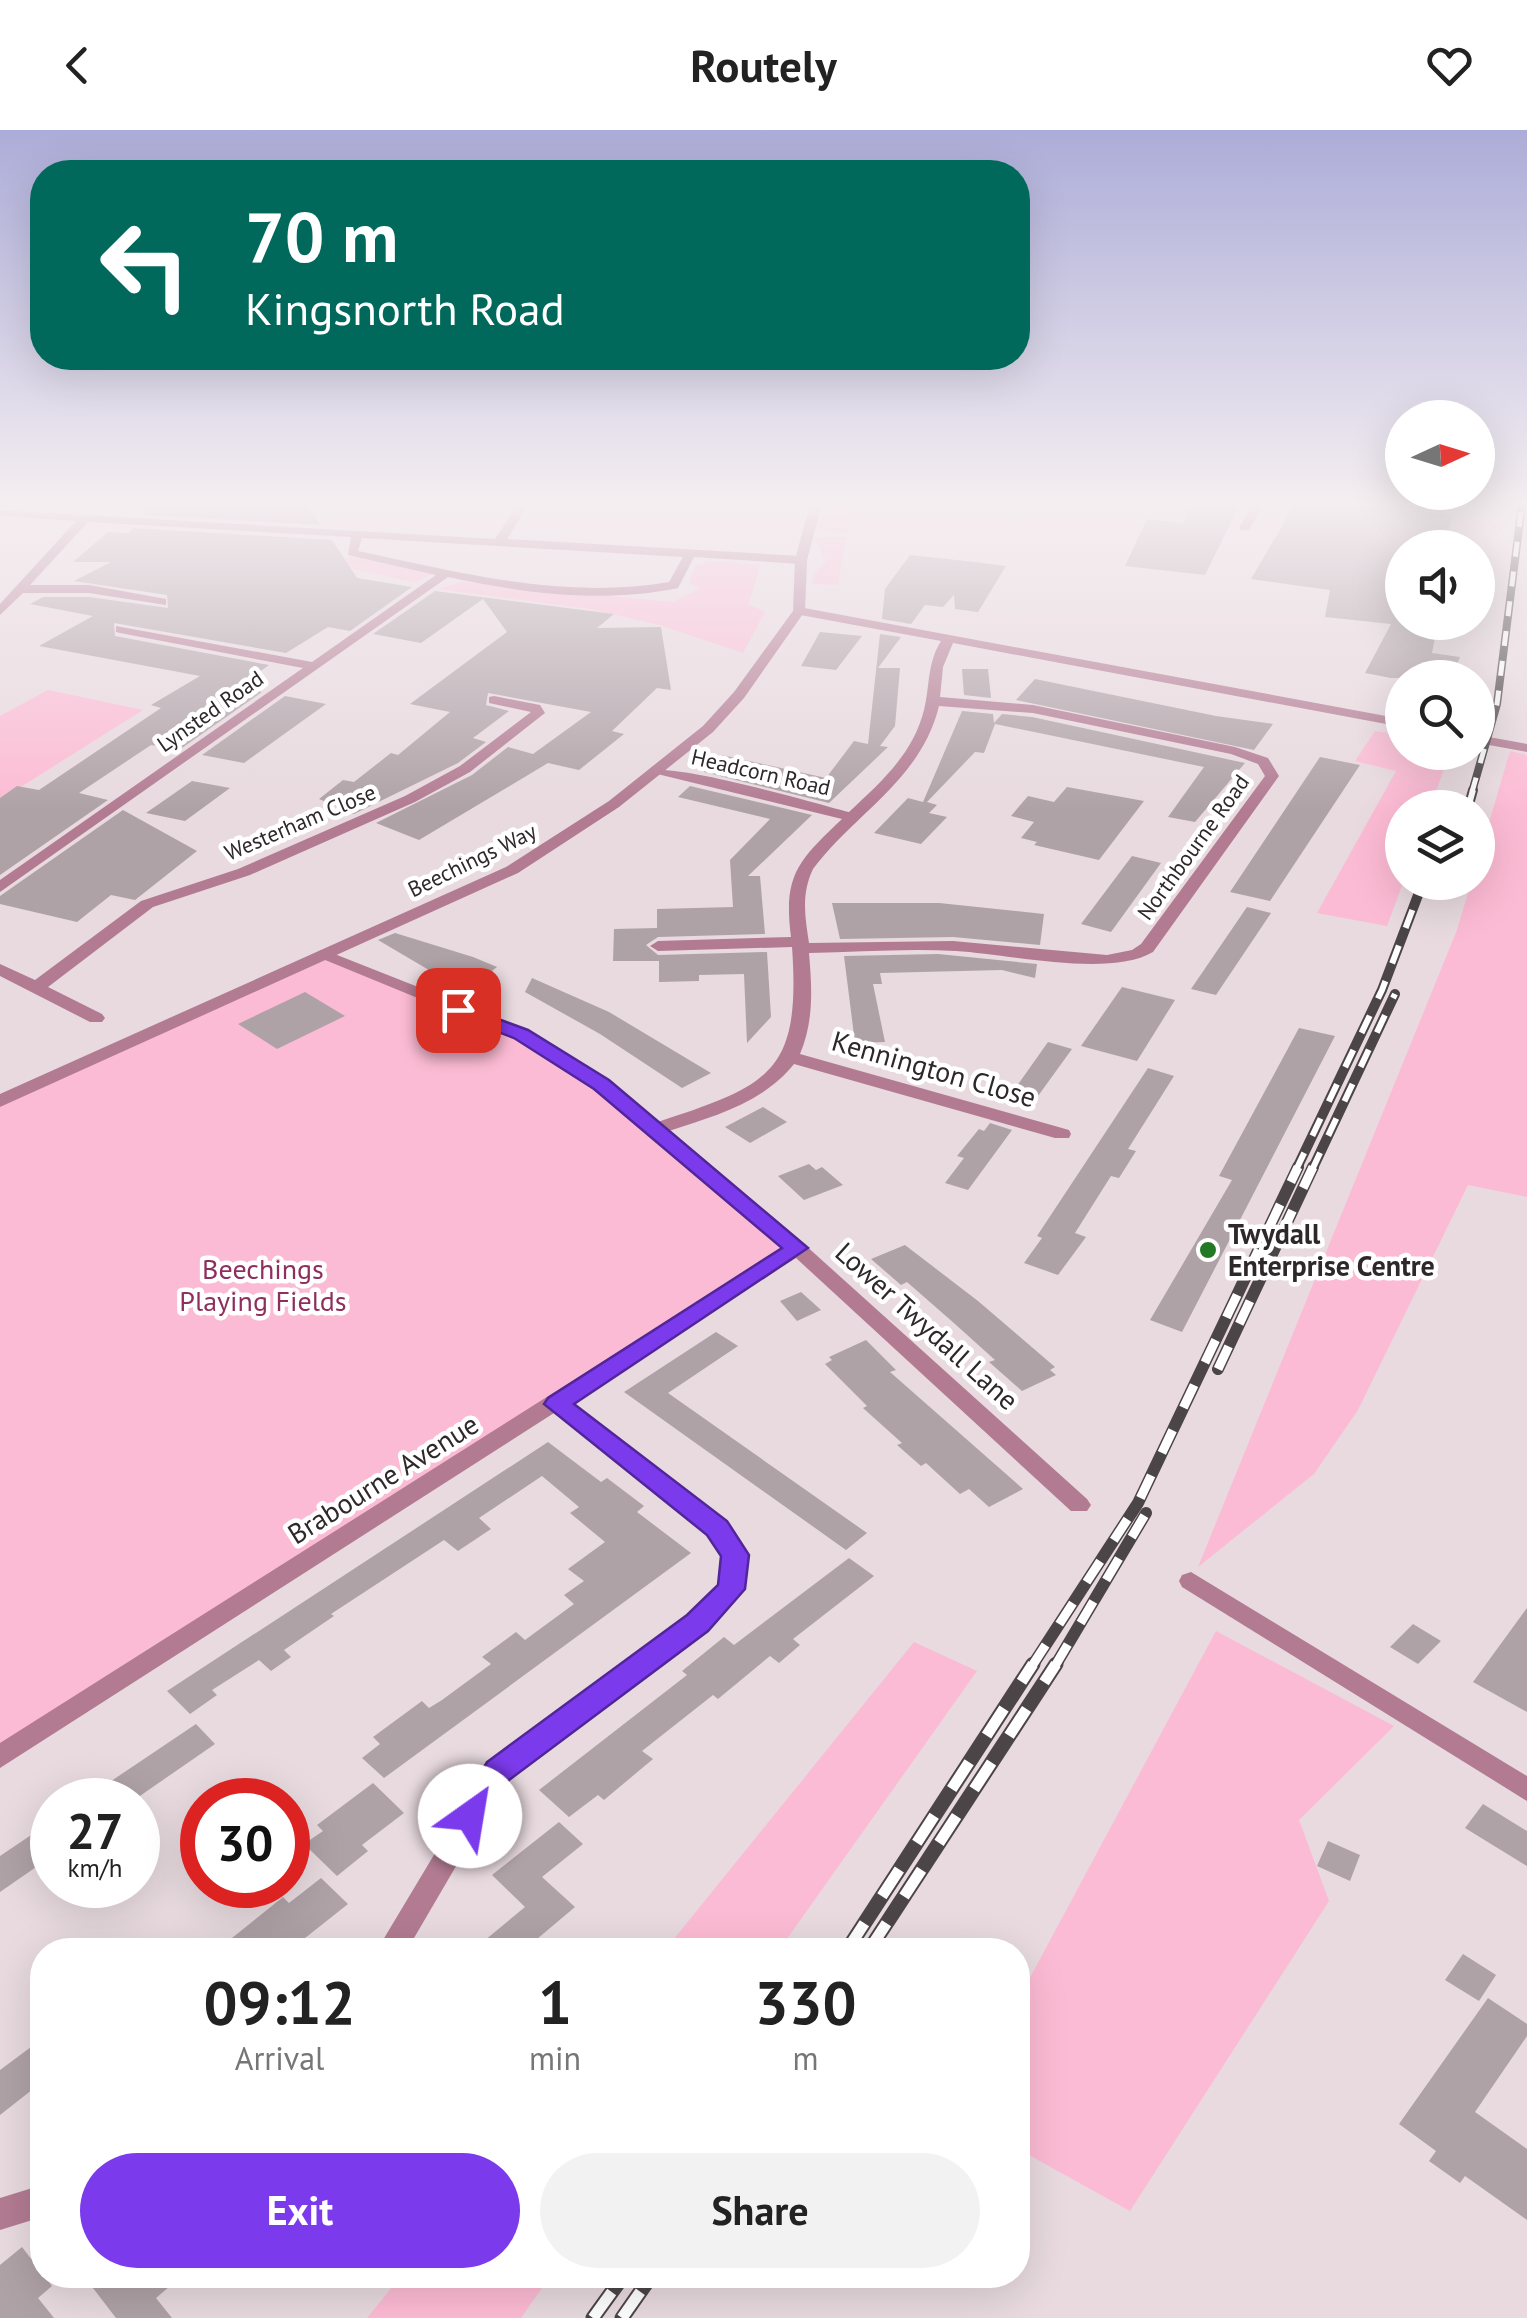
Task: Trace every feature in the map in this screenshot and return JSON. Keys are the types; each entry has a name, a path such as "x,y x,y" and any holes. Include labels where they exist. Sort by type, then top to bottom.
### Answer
{"street":[{"name":"Lynsted Road","path":"0,887 399,606"},
{"path":"799,606 799,610 1385,721"},
{"name":"Beechings Way","path":"0,1101 512,870 575,832 708,729 739,695 799,610"},
{"path":"120,630 314,666"},
{"path":"657,1129 730,1104 773,1075 790,1057 798,1037 803,1002 796,899 800,876 911,756 933,701 937,656 951,638"},
{"name":"Westerham Close","path":"36,988 147,904 244,872 410,799 465,769 538,713 535,708 494,700"},
{"name":"Northbourne Road","path":"801,945 953,946 1107,960 1137,954 1147,948 1272,776 1263,761 1235,750 1033,708 933,701"},
{"path":"1495,742 1527,748"},
{"name":"Headcorn Road","path":"656,772 687,776 855,818"},
{"path":"658,946 801,945"},
{"name":"Lower Twydall Lane","path":"321,956 521,1034 601,1084 797,1248 1079,1506"},
{"path":"0,969 96,1018"},
{"name":"Kennington Close","path":"790,1057 1062,1134"},
{"name":"Brabourne Avenue","path":"0,1757 797,1248"},
{"path":"398,1938 498,1771 698,1623 731,1589 735,1555 717,1528 557,1404"},
{"path":"1191,1581 1527,1790"},
{"path":"0,2214 30,2205"}],"green space":[{"path":"568,606 753,606 765,612 743,653 659,625"},
{"path":"48,690 143,710 0,800 0,716"},
{"path":"1375,731 1385,732 1385,768 1355,761"},
{"path":"1510,751 1527,755 1527,1197 1468,1185 1358,1410 1314,1474 1198,1567 1466,900 1495,900 1495,803"},
{"path":"1392,770 1444,770 1436,790 1385,790 1396,771"},
{"path":"1385,791 1385,900 1397,900 1387,926 1317,913"},
{"name":"Beechings Playing Fields","path":"321,955 521,1034 601,1084 797,1248 0,1757 0,1101"},
{"path":"1216,1631 1394,1726 1299,1820 1329,1901 1130,2211 1030,2156 1030,1978"},
{"path":"914,1642 977,1671 788,1938 675,1938"},
{"path":"391,2288 542,2288 521,2318 367,2318"}],"building":[{"path":"41,606 385,606 350,631 328,627 286,653 114,623 115,636 269,665 238,687 262,692 179,750 151,745 79,793 108,800 0,875 0,798 17,786 39,790 161,708 151,705 200,676 39,646 93,616"},
{"path":"413,606 473,606 421,643 373,634"},
{"path":"488,606 553,606 614,614 597,628 661,627 671,690 657,688 612,731 624,734 579,770 548,763 419,840 376,823 472,775 508,747 533,754 591,712 488,693 486,705 509,711 473,738 486,742 458,763 354,814 319,799 343,780 354,782 391,753 398,755 450,712 410,704 507,632"},
{"path":"883,606 924,606 911,624 882,619"},
{"path":"955,606 982,606 978,612"},
{"path":"1327,606 1385,606 1385,623 1325,617"},
{"path":"820,632 862,636 836,670 801,666"},
{"path":"880,634 901,637 878,668 900,668 895,726 880,746 888,747 829,803 704,772 722,755 826,778 854,741 868,744"},
{"path":"1385,635 1385,640 1435,640 1432,653 1460,657 1385,660 1385,677 1365,673"},
{"path":"962,669 988,669 991,698 964,695"},
{"path":"1035,679 1273,724 1254,750 1016,700"},
{"path":"285,696 326,704 244,763 202,755"},
{"path":"962,711 993,714 994,723 1002,714 1032,717 1245,763 1195,822 1168,817 1204,767 995,724 984,753 975,752 927,802 937,805 929,813 947,817 921,844 874,833 908,798 923,802"},
{"path":"1320,757 1360,765 1270,901 1230,892"},
{"path":"192,781 230,788 185,821 146,813"},
{"path":"690,786 812,815 748,876 760,876 765,934 658,937 646,945 658,955 767,952 771,1017 747,1043 744,974 699,975 699,981 659,982 659,961 613,961 614,929 657,928 657,909 733,907 730,860 770,819 678,797"},
{"path":"1067,787 1144,801 1099,860 1034,845 1037,842 1021,838 1034,822 1011,816 1028,796 1054,802"},
{"path":"123,810 197,851 135,900 111,895 77,922 0,904 0,896"},
{"path":"1132,856 1161,863 1111,932 1081,924"},
{"path":"832,903 939,903 1044,914 1040,945 953,937 840,939"},
{"path":"1247,907 1271,913 1216,995 1191,989"},
{"path":"395,933 497,967 473,985 434,973 378,940"},
{"path":"938,954 1037,964 1035,978 1002,970 880,973 882,984 873,984 885,1042 855,1043 844,956"},
{"path":"532,978 609,1012 711,1073 682,1088 600,1034 525,992"},
{"path":"1122,987 1175,1000 1137,1061 1081,1046"},
{"path":"305,992 345,1016 277,1049 238,1024"},
{"name":"Twydall Enterprise Centre","path":"1299,1028 1335,1036 1182,1332 1150,1320 1232,1180 1219,1176"},
{"path":"1048,1042 1072,1049 1038,1096 1014,1090"},
{"path":"1148,1068 1174,1076 1128,1149 1136,1151 1119,1178 1111,1176 1075,1233 1086,1237 1058,1275 1024,1263 1042,1238 1037,1236"},
{"path":"763,1107 787,1122 750,1143 725,1127"},
{"path":"990,1123 1012,1130 968,1190 945,1183 964,1158 957,1156 979,1129 984,1131"},
{"path":"809,1164 816,1170 822,1167 843,1185 804,1200 778,1176"},
{"path":"905,1245 1055,1367 1050,1370 1056,1375 1022,1391 989,1362 995,1360 907,1282 901,1285 871,1259"},
{"path":"801,1292 821,1310 797,1321 780,1301"},
{"path":"716,1332 738,1346 668,1393 867,1533 846,1550 624,1392"},
{"path":"866,1340 896,1370 890,1372 1023,1489 989,1507 969,1489 960,1494 926,1463 921,1466 897,1445 902,1443 863,1408 867,1406 825,1364 832,1360 829,1357"},
{"path":"548,1442 601,1482 607,1478 644,1506 637,1512 691,1553 384,1778 362,1758 380,1744 373,1737 422,1701 429,1708 442,1700 491,1664 482,1657 516,1632 525,1640 574,1604 564,1595 584,1581 568,1569 605,1542 570,1513 579,1507 542,1476 479,1518 491,1529 458,1551 444,1540 331,1614 334,1616 284,1650 291,1657 271,1671 259,1660 212,1690 217,1695 190,1714 167,1691"},
{"path":"849,1558 874,1576 793,1639 800,1645 779,1663 770,1656 718,1699 713,1695 642,1751 653,1759 604,1800 598,1795 569,1817 539,1790 687,1675 682,1671 724,1637 734,1645"},
{"path":"1527,1608 1527,1712 1473,1682"},
{"path":"1413,1624 1441,1641 1418,1664 1390,1647"},
{"path":"196,1724 215,1744 160,1782 160,1778 116,1778"},
{"path":"373,1783 404,1813 362,1845 368,1851 337,1876 310,1850 310,1840 323,1831 317,1825"},
{"path":"1483,1804 1527,1831 1527,1866 1465,1828"},
{"path":"559,1822 583,1844 542,1877 575,1907 538,1938 488,1938 525,1907 492,1875"},
{"path":"30,1836 30,1871 0,1892 0,1856"},
{"path":"1328,1841 1360,1855 1350,1881 1317,1866"},
{"path":"321,1878 348,1904 305,1938 232,1938 269,1908 310,1908 310,1887"},
{"path":"1463,1954 1496,1975 1479,2001 1445,1980"},
{"path":"1488,1998 1527,2024 1527,2036 1475,2112 1527,2149 1527,2220 1465,2176 1460,2183 1429,2161 1436,2151 1399,2124"},
{"path":"30,2048 30,2091 0,2115 0,2070"},
{"path":"22,2247 30,2257 30,2288 50,2288 38,2298 54,2318 0,2318 0,2265"},
{"path":"93,2288 168,2288 156,2298 172,2318 116,2318"}],"railway":[{"path":"1473,790 1497,704 1509,606"},
{"path":"1296,1170 1382,990 1416,900"},
{"path":"1312,1170 1395,994"},
{"path":"1032,1666 1138,1503 1298,1167"},
{"path":"1218,1369 1313,1167"},
{"path":"1055,1666 1146,1513"},
{"path":"855,1938 1033,1664"},
{"path":"877,1938 1056,1664"},
{"path":"593,2318 615,2288"},
{"path":"622,2318 643,2288"}],"place":[{"name":"Twydall Enterprise Centre","path":"1208,1250"}],"route":[{"path":"458,1010 521,1034 601,1084 797,1248 557,1404 717,1528 735,1555 731,1589 698,1623 498,1771 470,1816"}]}
